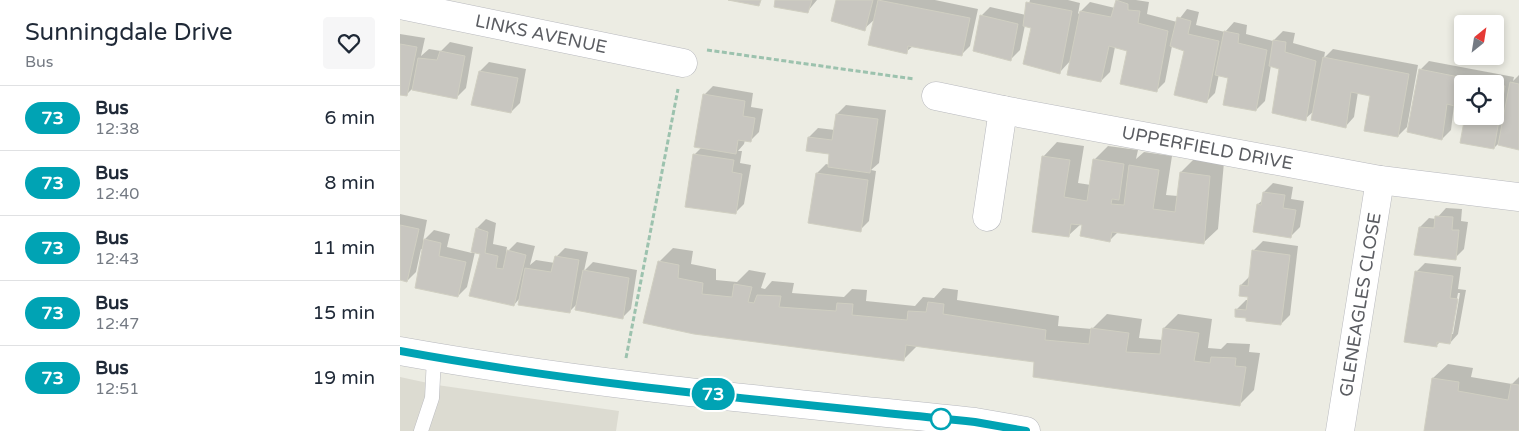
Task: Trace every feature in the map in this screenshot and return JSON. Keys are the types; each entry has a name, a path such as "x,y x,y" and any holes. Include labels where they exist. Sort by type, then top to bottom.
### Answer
{"street":[{"name":"LINKS AVENUE","path":"400,5 683,63"},
{"name":"UPPERFIELD DRIVE","path":"936,96 1380,180 1519,197"},
{"path":"987,217 1003,110"},
{"name":"GLENEAGLES CLOSE","path":"1340,431 1380,180"},
{"path":"400,351 434,358 621,384 975,427 1026,431"}],"lane":[{"path":"421,431 432,398 434,358"}],"path":[{"path":"621,384 686,47 927,81 936,96"}],"shaded area":[{"path":"400,377 437,385 619,411 616,431 400,431"}],"building":[{"path":"728,0 761,0 759,6"},
{"path":"775,0 812,0 808,13 774,7"},
{"path":"836,0 873,0 865,31 831,21"},
{"path":"878,0 970,18 962,56 908,46 907,54 868,45"},
{"path":"1116,0 1128,4 1128,10 1140,11 1138,23 1168,31 1157,92 1120,84 1127,51 1109,46 1101,82 1067,75 1080,11 1111,17"},
{"path":"1026,2 1072,11 1060,74 1023,64 1031,28 1023,26"},
{"path":"980,15 1018,24 1011,61 973,51"},
{"path":"1177,17 1191,21 1188,34 1219,41 1207,103 1174,95 1184,51 1170,46"},
{"path":"1224,31 1239,34 1238,43 1267,50 1256,111 1223,105 1228,78 1215,75"},
{"path":"1273,40 1286,42 1285,52 1316,61 1306,121 1272,113 1279,69 1269,66"},
{"path":"400,44 417,47 407,96 400,95"},
{"path":"440,51 465,56 457,99 412,90 418,58 437,60"},
{"path":"1323,57 1409,74 1398,137 1364,131 1370,96 1351,92 1346,128 1311,120"},
{"path":"1419,69 1454,76 1454,106 1447,104 1442,140 1407,132"},
{"path":"479,71 518,78 511,113 471,105"},
{"path":"1510,82 1519,84 1519,150 1498,145 1502,125 1504,125 1504,114"},
{"path":"703,94 745,101 743,116 755,118 751,142 738,140 736,154 694,147"},
{"path":"836,114 878,119 870,173 828,167 829,154 806,151 808,137 832,140"},
{"path":"1463,125 1498,125 1494,149 1460,143"},
{"path":"693,154 734,160 732,172 742,174 736,214 685,207"},
{"path":"1042,156 1070,160 1064,197 1087,201 1093,159 1124,164 1119,200 1112,199 1111,204 1124,205 1129,165 1159,170 1153,209 1175,212 1180,172 1210,176 1204,244 1112,232 1110,242 1080,236 1082,225 1071,224 1069,237 1032,232"},
{"path":"816,173 868,180 861,232 808,223"},
{"path":"1263,192 1285,195 1283,208 1296,210 1291,238 1253,232 1257,204 1261,205"},
{"path":"1435,216 1453,217 1452,230 1459,230 1456,260 1414,255 1419,227 1434,228"},
{"path":"400,225 419,229 407,282 400,280"},
{"path":"476,228 488,232 485,253 498,256 496,268 503,269 507,250 526,255 514,306 469,296 480,254 471,252"},
{"path":"424,239 441,243 439,256 466,262 458,297 415,288"},
{"path":"1252,250 1290,255 1281,325 1246,321 1246,318 1235,317 1235,309 1246,310 1248,297 1239,296 1240,285 1248,286"},
{"path":"555,256 579,260 570,313 518,305 525,268 551,272"},
{"path":"658,261 679,265 678,278 703,283 702,294 732,297 734,284 752,287 748,302 754,303 757,295 781,296 779,307 836,311 837,303 853,304 852,315 907,320 908,311 926,312 928,302 944,304 943,314 1046,330 1045,340 1089,344 1091,328 1129,333 1126,352 1160,354 1163,328 1199,333 1194,361 1210,363 1211,357 1236,358 1235,366 1246,367 1240,406 1033,377 1034,362 906,345 904,361 694,334 643,323"},
{"path":"583,270 629,278 623,319 575,310"},
{"path":"1415,271 1453,276 1450,298 1458,299 1450,344 1437,342 1437,347 1404,342"},
{"path":"1432,378 1459,382 1458,391 1508,400 1511,384 1519,385 1519,431 1424,431"}],"bus line":[{"name":"73","path":"400,351 503,369 621,384 975,422 1026,431"}]}
